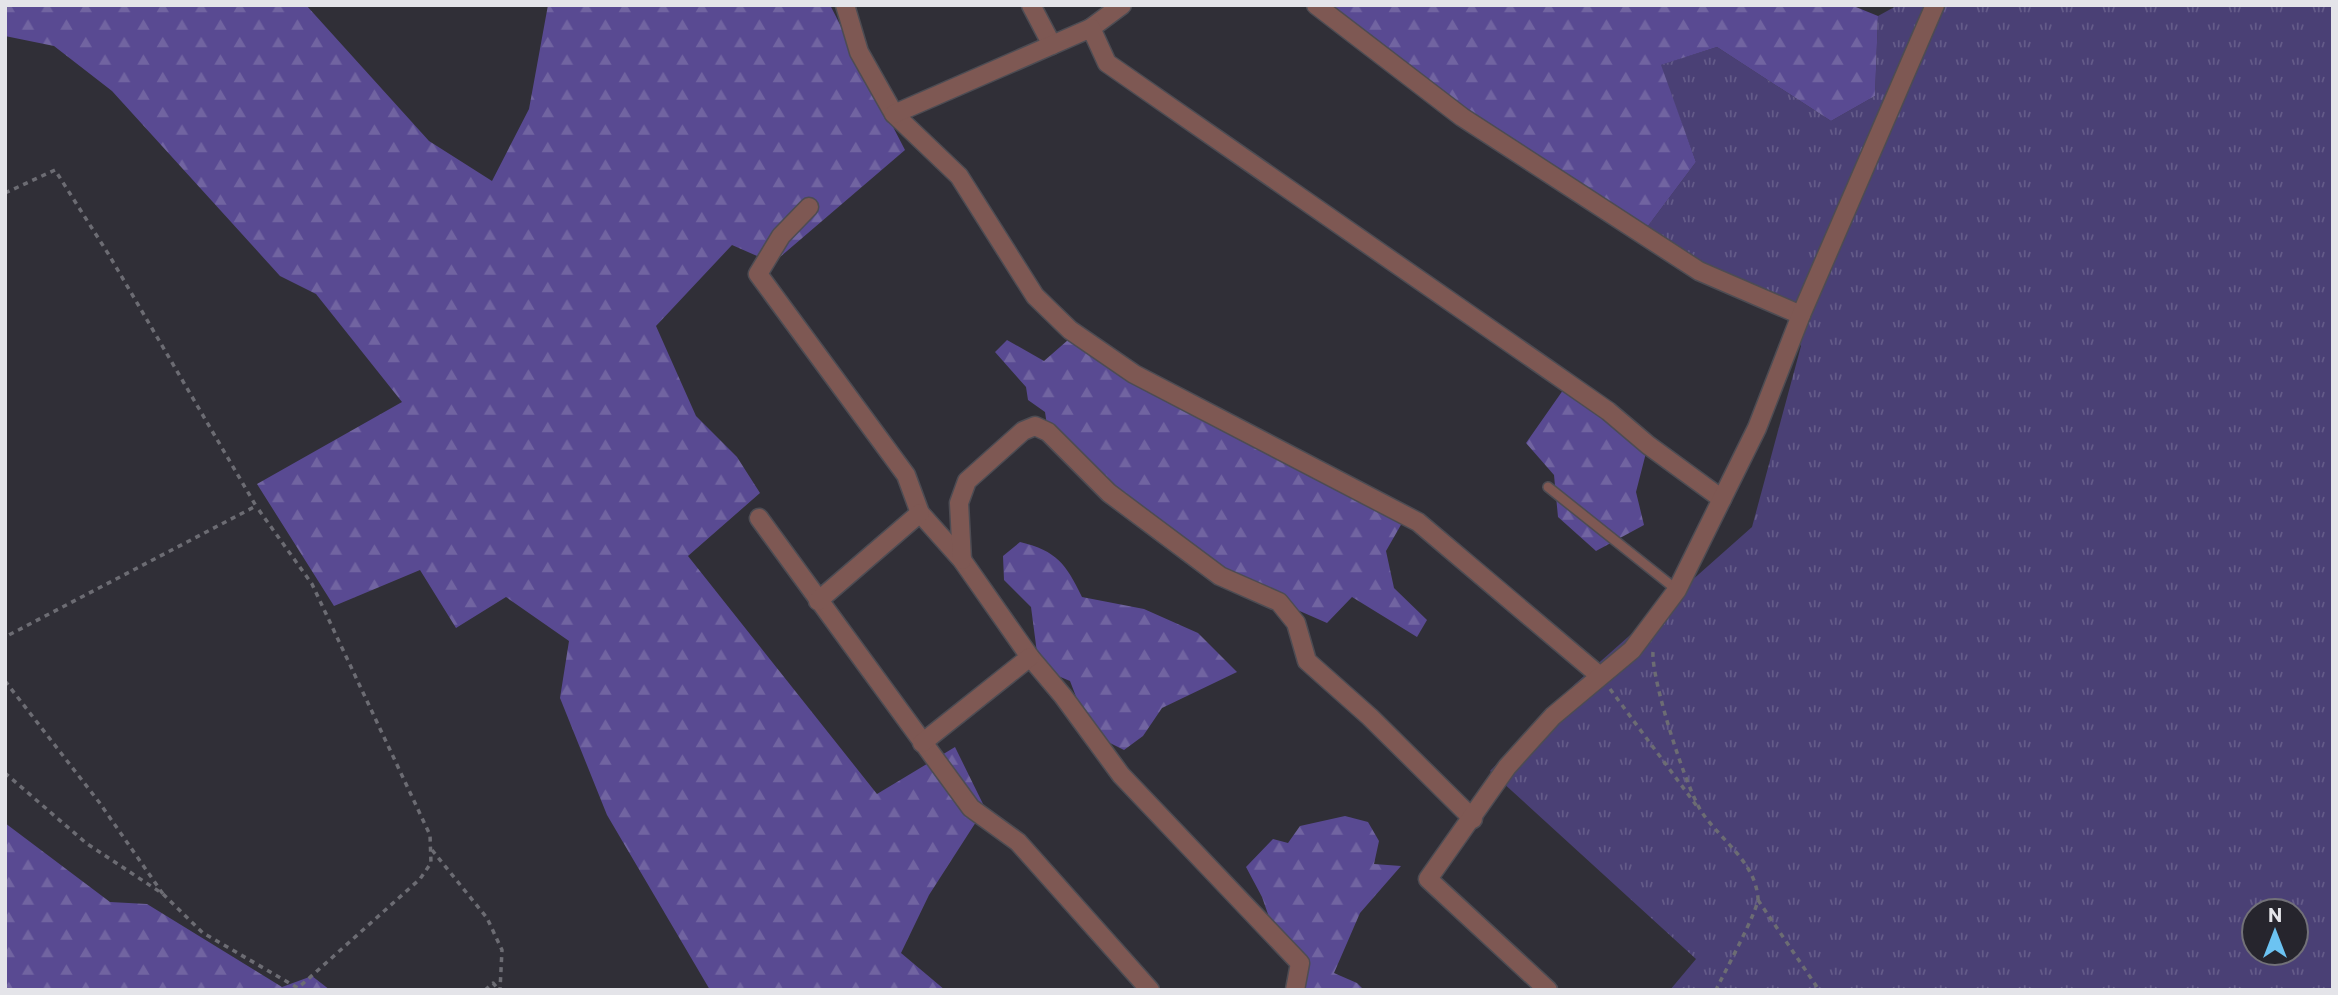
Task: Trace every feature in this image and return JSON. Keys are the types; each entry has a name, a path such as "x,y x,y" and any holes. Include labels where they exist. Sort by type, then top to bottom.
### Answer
{"street":[{"path":"845,5 859,52 894,114 959,176 1035,296 1070,330 1134,374 1418,522 1600,676"},
{"path":"1031,5 1052,45"},
{"path":"894,114 1091,28 1122,5"},
{"path":"1316,5 1462,117 1699,271 1801,315"},
{"path":"1548,990 1428,879 1473,819 1507,767 1553,716 1632,650 1656,622 1677,590 1757,428 1801,315 1935,5"},
{"path":"1091,28 1107,63 1608,411 1648,445 1722,499"},
{"path":"809,207 781,236 758,274 906,475 920,513 962,560 1030,657 1063,696 1121,775 1300,963 1295,990"},
{"path":"962,560 959,503 967,481 1023,431 1035,426 1048,432 1110,493 1220,576 1279,602 1296,623 1307,661 1370,717 1473,819"},
{"path":"818,601 920,513"},
{"path":"759,518 971,808 1018,842 1150,990"},
{"path":"922,743 1030,657"}],"lane":[{"path":"1548,487 1677,590"}],"path":[{"path":"5,193 55,170 109,255 256,506 312,584 430,835 431,863 420,879 298,988 203,933 163,894 70,763 44,735 5,681"},
{"path":"5,638 256,506"},
{"path":"1656,622 1652,667 1662,708 1702,813"},
{"path":"1600,676 1702,813 1752,874 1758,900 1819,990"},
{"path":"5,773 86,843 163,894"},
{"path":"432,850 487,918 502,950 499,990"},
{"path":"1716,990 1758,900"},
{"path":"485,990 493,983 499,990"}],"green space":[{"path":"5,5 306,5 429,141 492,181 529,109 548,5 830,5 905,150 773,263 732,245 656,326 696,416 737,457 760,493 688,556 877,794 955,747 985,808 929,895 901,953 945,990 710,990 607,815 560,698 569,641 506,597 456,628 420,570 334,606 257,484 402,402 316,294 280,276 112,91 54,46 5,36"},
{"path":"1328,5 1851,5 1878,16 1875,96 1831,121 1717,47 1661,65 1696,162 1645,230 1447,99"},
{"path":"1898,5 2333,5 2333,990 1670,990 1696,959 1490,771 1575,684 1752,527 1801,346 1780,306 1699,271 1645,230 1696,162 1660,65 1717,47 1831,121 1875,96 1878,16"},
{"path":"1007,340 1044,361 1068,340 1406,516 1386,551 1394,588 1427,620 1417,637 1352,597 1327,623 1220,576 1048,432 1045,412 1028,400 1026,387 995,352"},
{"path":"1568,383 1648,445 1636,492 1644,525 1596,551 1558,517 1554,475 1526,443"},
{"path":"1020,542 1043,550 1059,560 1082,597 1144,609 1198,633 1237,672 1162,708 1143,736 1124,750 1090,733 1070,681 1039,668 1031,607 1004,580 1003,556"},
{"path":"1345,816 1368,822 1379,841 1374,864 1401,866 1360,913 1334,973 1357,983 1364,990 1295,990 1300,963 1270,920 1262,897 1246,867 1273,839 1288,843 1300,826"},
{"path":"5,823 110,902 147,904 282,987 312,976 330,990 5,990"}]}
